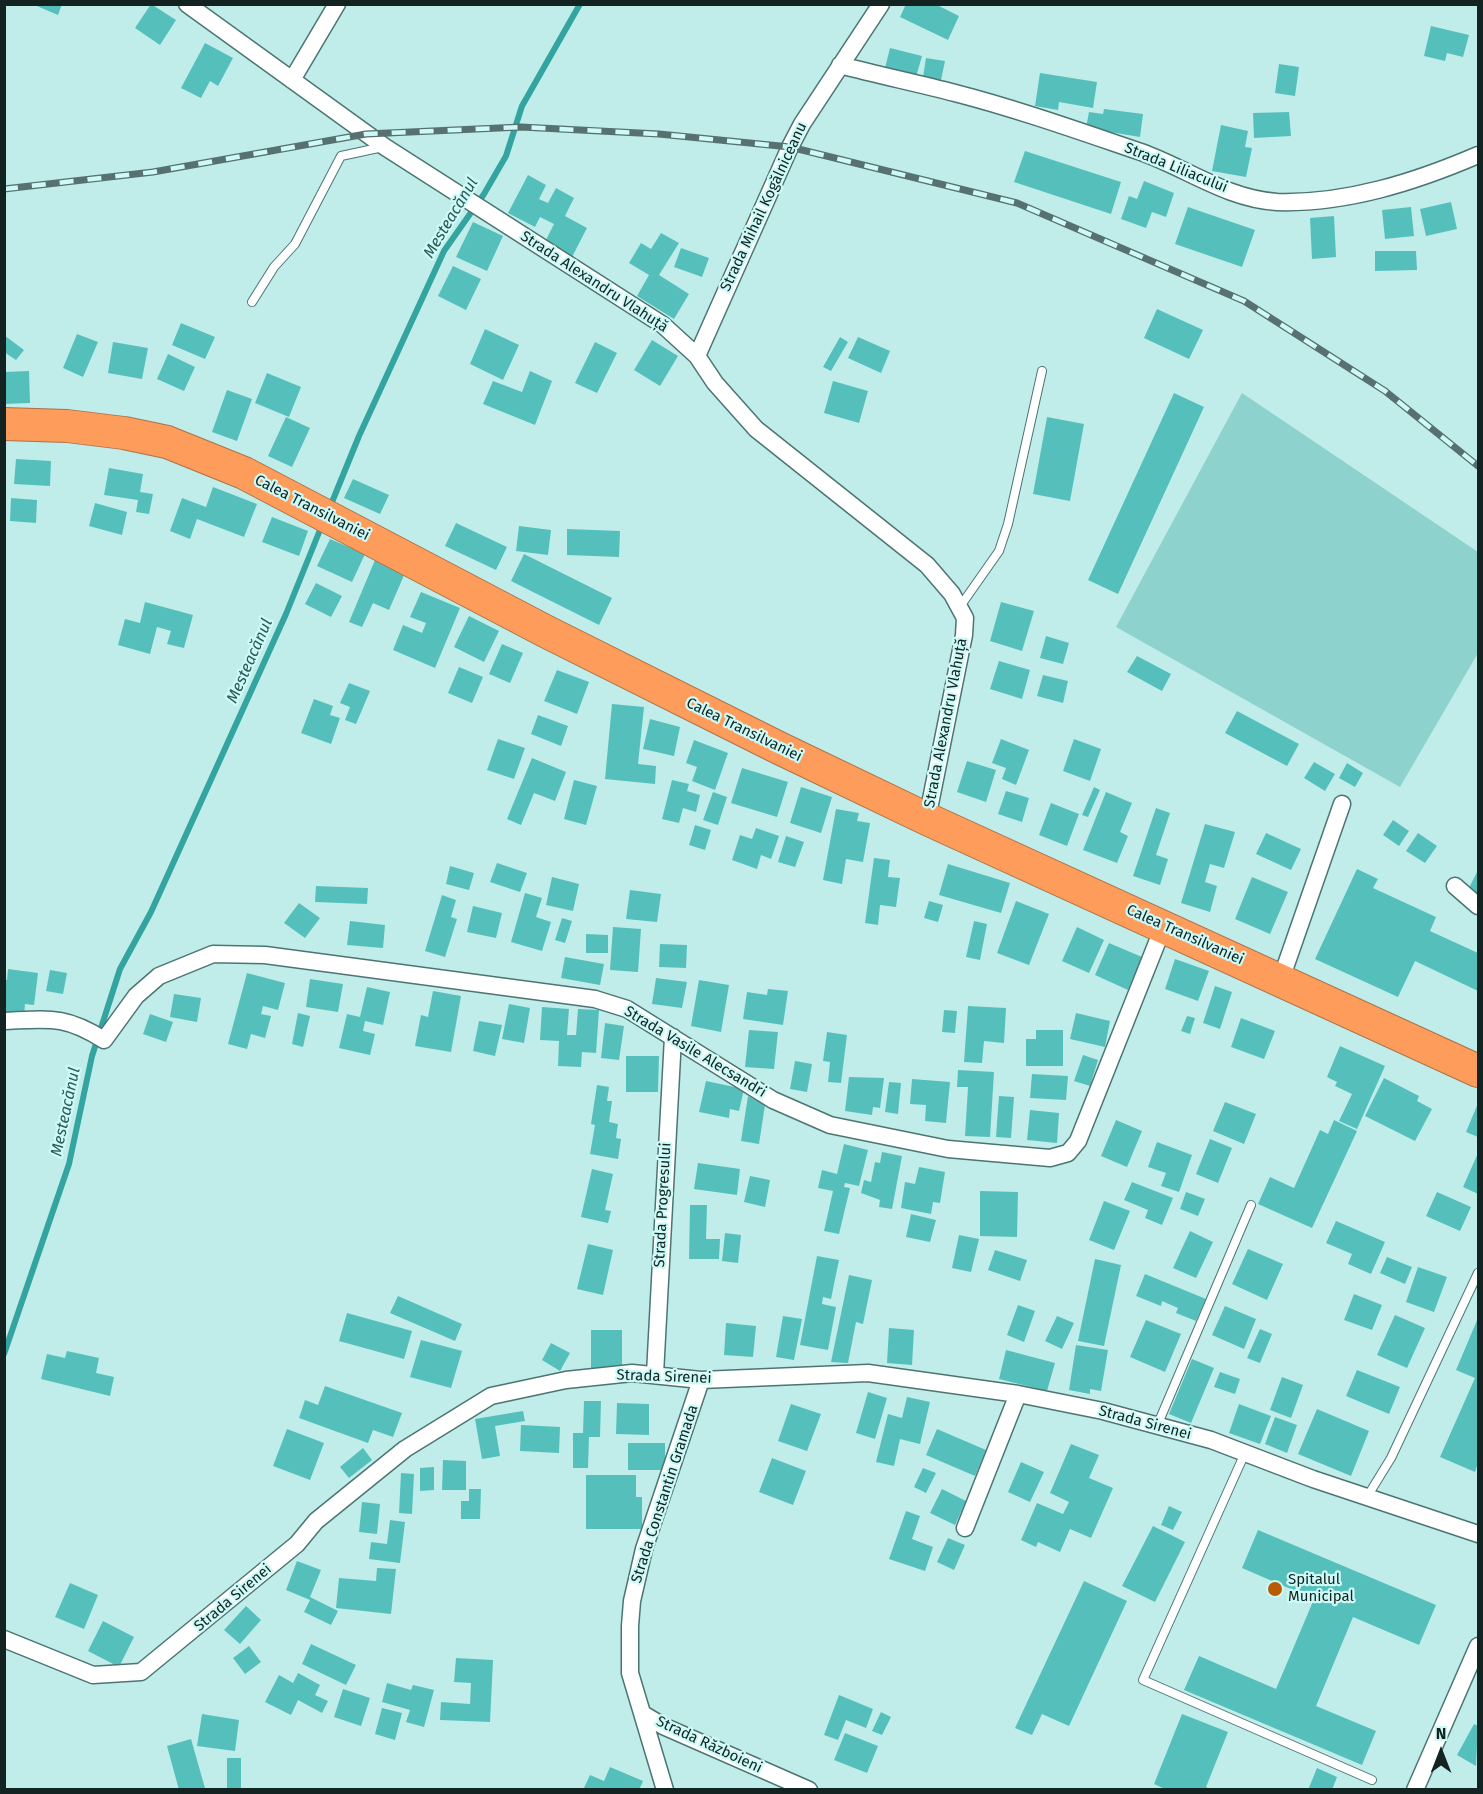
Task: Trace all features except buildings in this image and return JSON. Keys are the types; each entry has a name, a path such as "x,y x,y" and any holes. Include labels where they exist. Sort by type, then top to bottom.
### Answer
{"highway":[{"name":"Calea Transilvaniei","path":"4,424 67,426 166,442 244,473 556,637 927,819 1164,925 1479,1071"}],"street":[{"name":"Strada Alexandru Vlahuță","path":"187,4 385,147 663,325 697,356 715,383 756,429 927,565 952,594 965,618 964,635 927,819"},
{"path":"292,80 337,4"},
{"name":"Strada Mihail Kogălniceanu","path":"697,356 790,147 840,65 881,4"},
{"name":"Strada Liliacului","path":"840,65 955,93 1068,128 1157,158 1223,190 1274,202 1322,201 1365,194 1479,155"},
{"path":"1281,979 1342,804"},
{"path":"1455,885 1479,906"},
{"name":"Strada Vasile Alecsandri","path":"4,1021 55,1018 80,1025 104,1040 136,996 159,976 213,954 265,955 575,995 627,1009 773,1100 830,1125 948,1149 1050,1158 1068,1153 1078,1141 1164,925"},
{"name":"Strada Progresului","path":"655,1374 673,1037"},
{"name":"Strada Sirenei","path":"4,1639 93,1675 141,1672 297,1544 316,1521 405,1449 491,1396 566,1380 655,1374 701,1380 786,1374 868,1373 908,1376 1018,1394 1103,1411 1211,1440 1367,1497 1479,1534"},
{"name":"Strada Constantin Gramada","path":"665,1790 630,1673 632,1601 644,1549 701,1380"},
{"path":"965,1528 1018,1394"},
{"path":"1415,1790 1479,1646"},
{"name":"Strada Războieni","path":"643,1714 663,1726 809,1790"}],"lane":[{"path":"252,302 274,267 295,244 340,156 360,150 385,147"},
{"path":"959,608 999,551 1008,524 1042,371"},
{"path":"1157,1426 1251,1205"},
{"path":"1367,1497 1391,1458 1479,1272"},
{"path":"1245,1453 1143,1680 1372,1780"}],"shaded area":[{"path":"1242,393 1478,552 1478,653 1400,787 1116,627"}],"waterway":[{"name":"Mesteacănul","path":"330,507 359,436 444,251 484,194 506,156 522,106 580,4"},
{"name":"Mesteacănul","path":"4,1354 69,1164 92,1056 120,969 151,912 286,614 322,525"}],"railway":[{"path":"4,189 153,172 366,134 521,127 659,134 790,147 1017,203 1244,301 1385,391 1478,466"}],"place":[{"name":"Spitalul Municipal","path":"1275,1589"}]}
